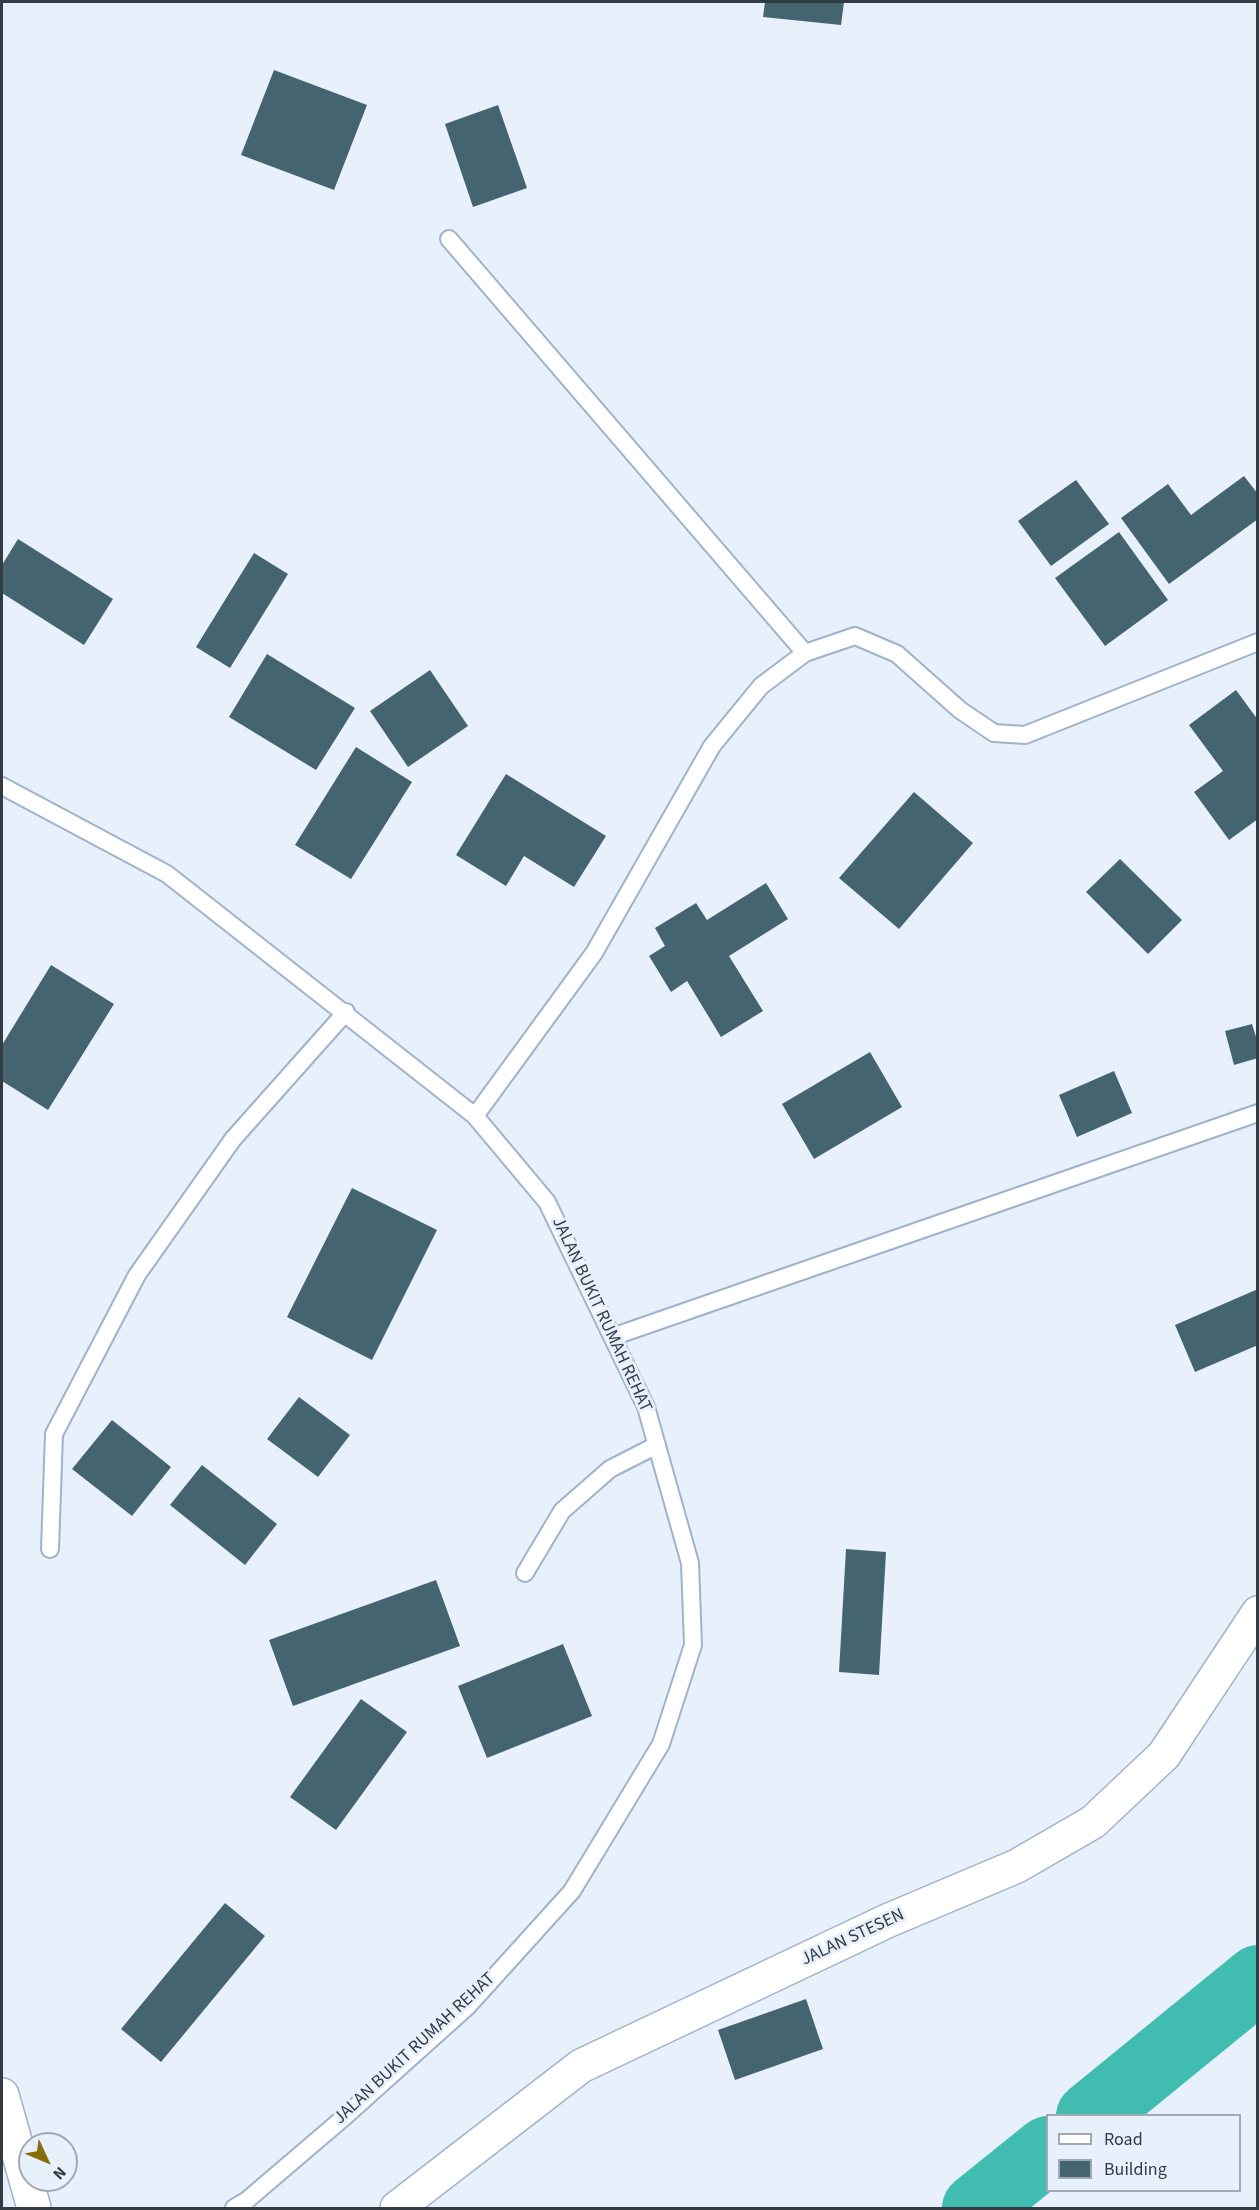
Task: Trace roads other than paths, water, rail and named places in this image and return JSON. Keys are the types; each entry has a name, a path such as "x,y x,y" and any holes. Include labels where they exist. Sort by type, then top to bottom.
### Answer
{"main road":[{"name":"JALAN STESEN","path":"397,2208 581,2066 887,1921 1017,1866 1093,1822 1164,1755 1257,1613"},
{"path":"2,2095 34,2208"}],"lane":[{"path":"448,239 805,653"},
{"path":"475,1116 594,953 712,746 761,687 805,653 855,636 897,654 960,710 994,733 1025,735 1257,642"},
{"name":"JALAN BUKIT RUMAH REHAT","path":"2,786 167,874 346,1012 475,1116 547,1202 646,1407 690,1563 693,1645 661,1744 572,1891 476,1997 342,2118 246,2201 234,2208"},
{"path":"50,1549 54,1434 137,1275 233,1139 346,1012"},
{"path":"612,1337 1257,1113"},
{"path":"525,1573 562,1511 610,1469 657,1445"}],"waterway":[{"path":"1092,2114 1258,1979"},
{"path":"976,2208 1046,2152"}]}
